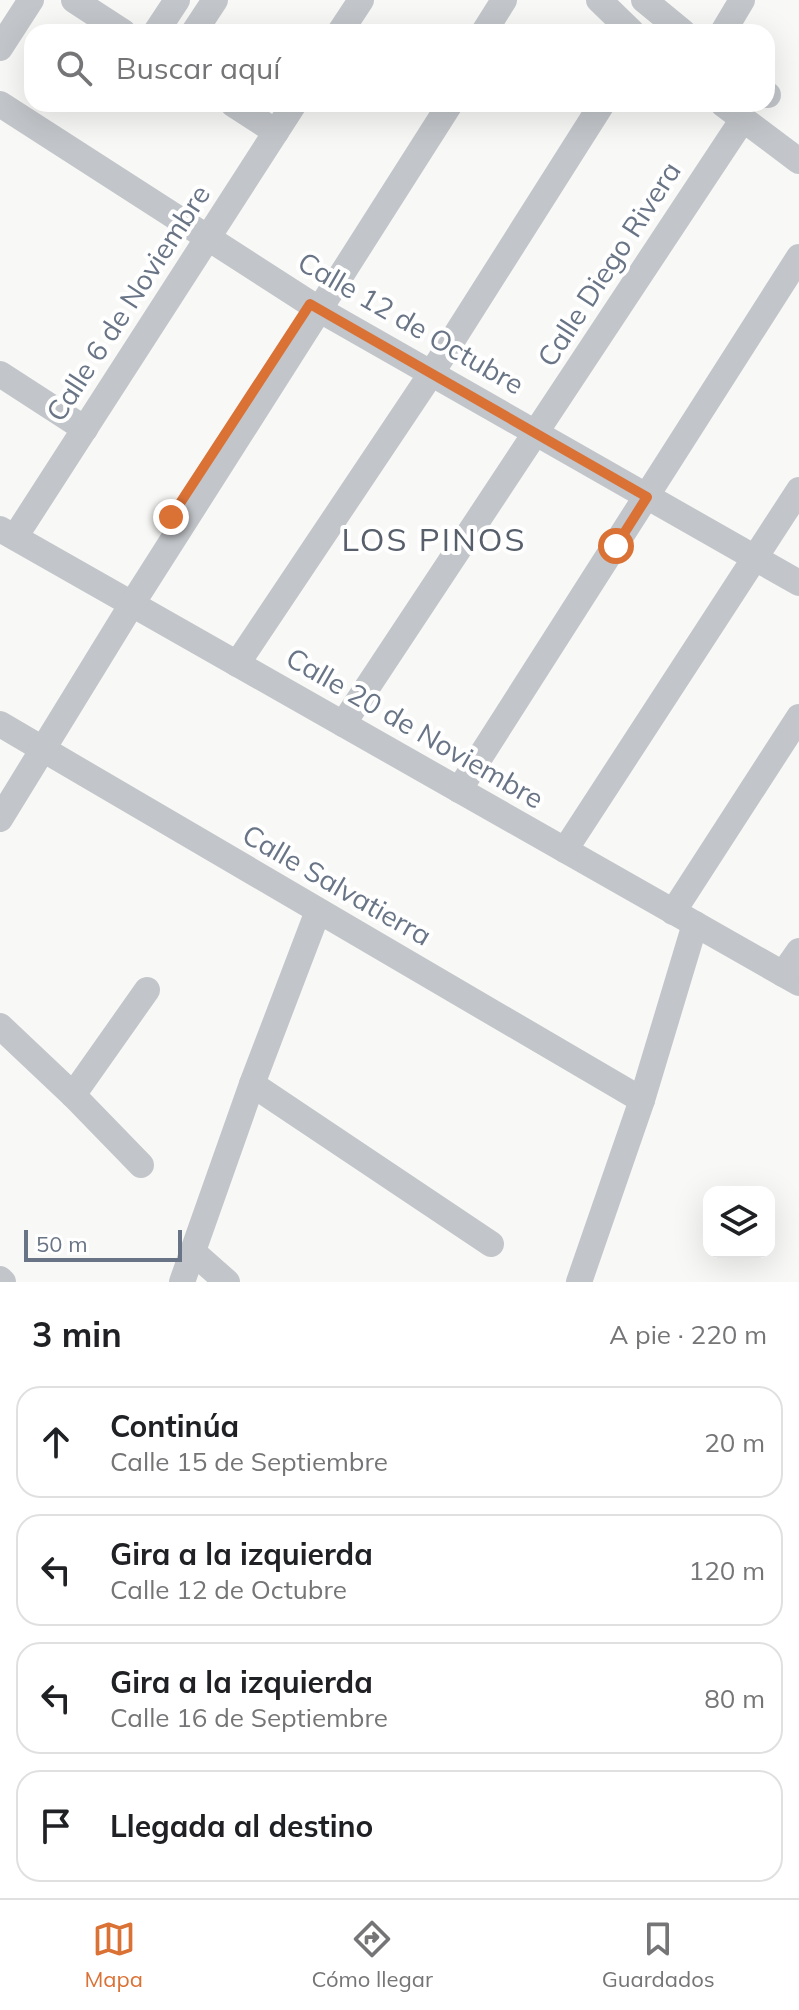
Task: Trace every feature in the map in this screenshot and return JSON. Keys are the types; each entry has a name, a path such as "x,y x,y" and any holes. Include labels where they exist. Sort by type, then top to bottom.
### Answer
{"street":[{"path":"0,48 31,0"},
{"path":"74,0 111,24"},
{"path":"161,24 177,0"},
{"path":"199,24 215,0"},
{"path":"345,24 361,0"},
{"path":"489,24 504,0"},
{"path":"501,24 516,0"},
{"path":"599,0 624,24"},
{"path":"644,0 673,24"},
{"path":"728,24 742,0"},
{"name":"Calle 12 de Octubre","path":"0,104 315,307 799,583"},
{"path":"245,112 276,132"},
{"name":"Calle 6 de Noviembre","path":"8,533 85,429 289,112"},
{"path":"315,307 433,112"},
{"path":"0,819 45,750 125,600 445,112"},
{"path":"237,664 431,374 597,112"},
{"path":"733,112 799,161"},
{"name":"Calle Diego Rivera","path":"343,724 537,433 733,112"},
{"path":"459,790 799,257"},
{"path":"0,374 85,429"},
{"path":"565,850 799,490"},
{"name":"Calle 20 de Noviembre","path":"8,533 791,979"},
{"path":"579,1282 642,1100 684,918 799,717"},
{"name":"Calle Salvatierra","path":"0,724 642,1100"},
{"path":"182,1282 252,1084 318,911"},
{"path":"791,979 799,951"},
{"path":"73,1095 147,990"},
{"path":"0,1026 141,1165"},
{"path":"252,1084 491,1244"},
{"path":"193,1252 227,1282"}],"district":[{"name":"LOS PINOS","path":"434,540"}],"route":[{"path":"171,517 310,304 647,497 616,546"}]}
